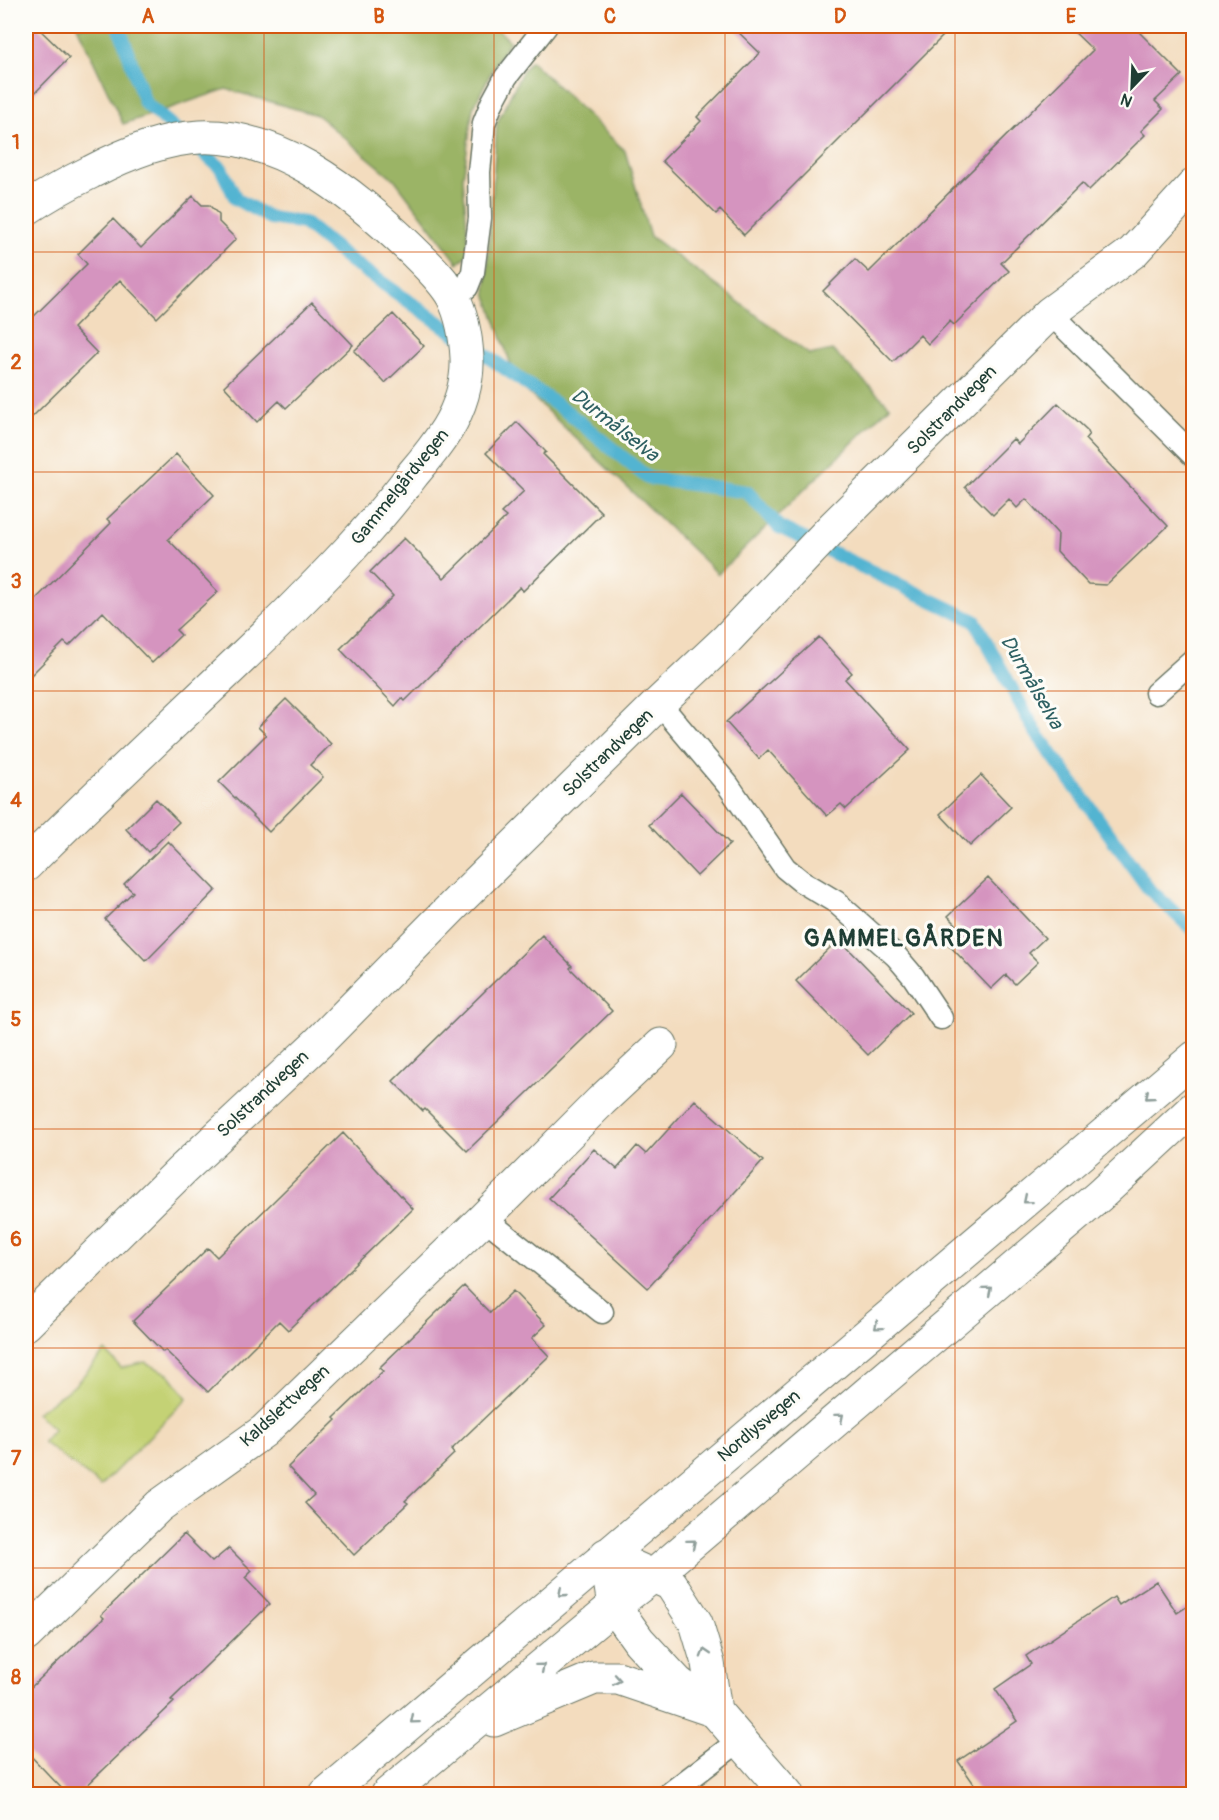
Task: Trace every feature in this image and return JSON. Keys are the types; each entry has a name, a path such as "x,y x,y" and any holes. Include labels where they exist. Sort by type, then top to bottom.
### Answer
{"main road":[{"name":"Gammelgårdvegen","path":"26,209 49,193 152,144 205,136 251,142 288,156 357,199 433,270 453,297 463,327 467,368 458,407 438,442 394,499 342,558 208,691 26,865"},
{"name":"Solstrandvegen","path":"26,1324 181,1171 318,1042 459,900 726,640 833,528 1050,313 1133,252 1194,185"},
{"name":"Kaldslettvegen","path":"26,1635 159,1506 264,1431 661,1045"},
{"name":"Nordlysvegen","path":"326,1794 1194,1058"},
{"path":"388,1794 653,1576 1099,1196 1194,1108"},
{"path":"606,1555 671,1584 696,1623 708,1663 715,1711"},
{"path":"606,1555 614,1606 639,1641 677,1682 715,1711 788,1794"},
{"path":"465,1732 594,1678 618,1678 715,1711"}],"lane":[{"path":"453,297 467,287 473,272 480,218 479,172 484,123 506,77 546,26"},
{"path":"1050,313 1194,456"},
{"path":"1156,693 1194,659"},
{"path":"659,703 728,785 785,868 801,881 836,902 896,956 913,976 941,1018"},
{"path":"484,1218 602,1312"},
{"path":"669,1794 740,1740"}],"green space":[{"path":"77,26 494,26 510,41 499,57 473,108 463,178 469,254 458,263 395,180 317,115 226,89 123,124"},
{"path":"531,61 625,151 650,236 810,355 832,350 890,406 718,574 517,382 486,293 497,123 523,70"},
{"path":"105,1351 121,1368 145,1362 170,1375 187,1398 101,1486 43,1442 54,1429 36,1413 74,1386"}],"building":[{"path":"26,26 36,26 69,58 26,102"},
{"path":"732,26 953,26 744,235 720,210 716,214 662,161 701,121 697,117 760,53"},
{"path":"1068,26 1133,26 1182,75 1155,101 1163,109 1141,131 1145,135 1089,190 1082,183 1001,263 1009,271 954,325 950,321 928,344 920,335 893,362 823,291 855,259 869,272 1093,50"},
{"path":"193,196 202,205 209,205 219,215 219,222 236,239 157,318 120,280 73,328 97,353 26,423 26,324 87,264 78,254 113,219 141,248"},
{"path":"312,302 353,345 286,408 279,401 257,422 224,386"},
{"path":"393,314 424,346 385,383 354,351"},
{"path":"1058,403 1087,430 1089,434 1085,439 1168,526 1106,585 1088,584 1057,551 1058,534 1026,499 1017,508 1009,499 993,515 965,487 1013,439 1018,444"},
{"path":"517,422 546,452 543,454 602,513 523,591 520,587 405,701 402,698 395,706 340,649 393,596 370,572 404,538 444,578 506,517 501,513 524,491 486,453"},
{"path":"176,454 214,495 168,539 218,592 176,630 181,635 152,663 103,612 69,646 64,642 26,680 26,609 111,523 107,519"},
{"path":"819,637 852,673 845,679 910,750 846,809 841,804 827,816 768,750 759,759 726,722"},
{"path":"286,699 331,744 310,765 323,777 269,832 219,782 266,735 258,727"},
{"path":"981,775 1011,807 970,846 940,814"},
{"path":"681,793 730,844 697,876 649,825"},
{"path":"156,799 179,822 148,852 126,829"},
{"path":"168,841 216,890 146,961 105,919 133,892 124,884"},
{"path":"988,878 1045,938 1029,953 1038,962 1015,984 1006,975 991,989 947,943 961,929 948,916"},
{"path":"542,935 612,1011 467,1151 393,1081"},
{"path":"839,939 911,1013 868,1055 796,981"},
{"path":"695,1100 763,1161 648,1288 549,1198 594,1149 617,1169 637,1146 646,1154"},
{"path":"343,1133 413,1209 288,1330 279,1321 208,1392 165,1350 163,1352 133,1321 208,1248 217,1257"},
{"path":"464,1286 490,1313 513,1291 546,1325 532,1338 549,1356 451,1450 454,1454 354,1555 305,1503 314,1495 288,1467 383,1371 379,1368"},
{"path":"184,1534 212,1562 229,1548 252,1571 245,1578 270,1604 171,1700 174,1702 78,1794 67,1794 26,1751 26,1692 104,1618 101,1615"},
{"path":"1156,1581 1177,1613 1194,1602 1194,1794 981,1794 958,1761 1017,1721 995,1689 1031,1664 1026,1656 1114,1597 1119,1605"}],"waterway":[{"name":"Durmålselva","path":"119,26 145,103 221,168 236,199 270,218 304,223 351,261 567,412 648,478 747,492 779,527 975,621 1035,731 1148,888 1194,931"}],"district":[{"name":"GAMMELGÅRDEN","path":"904,938"}]}
